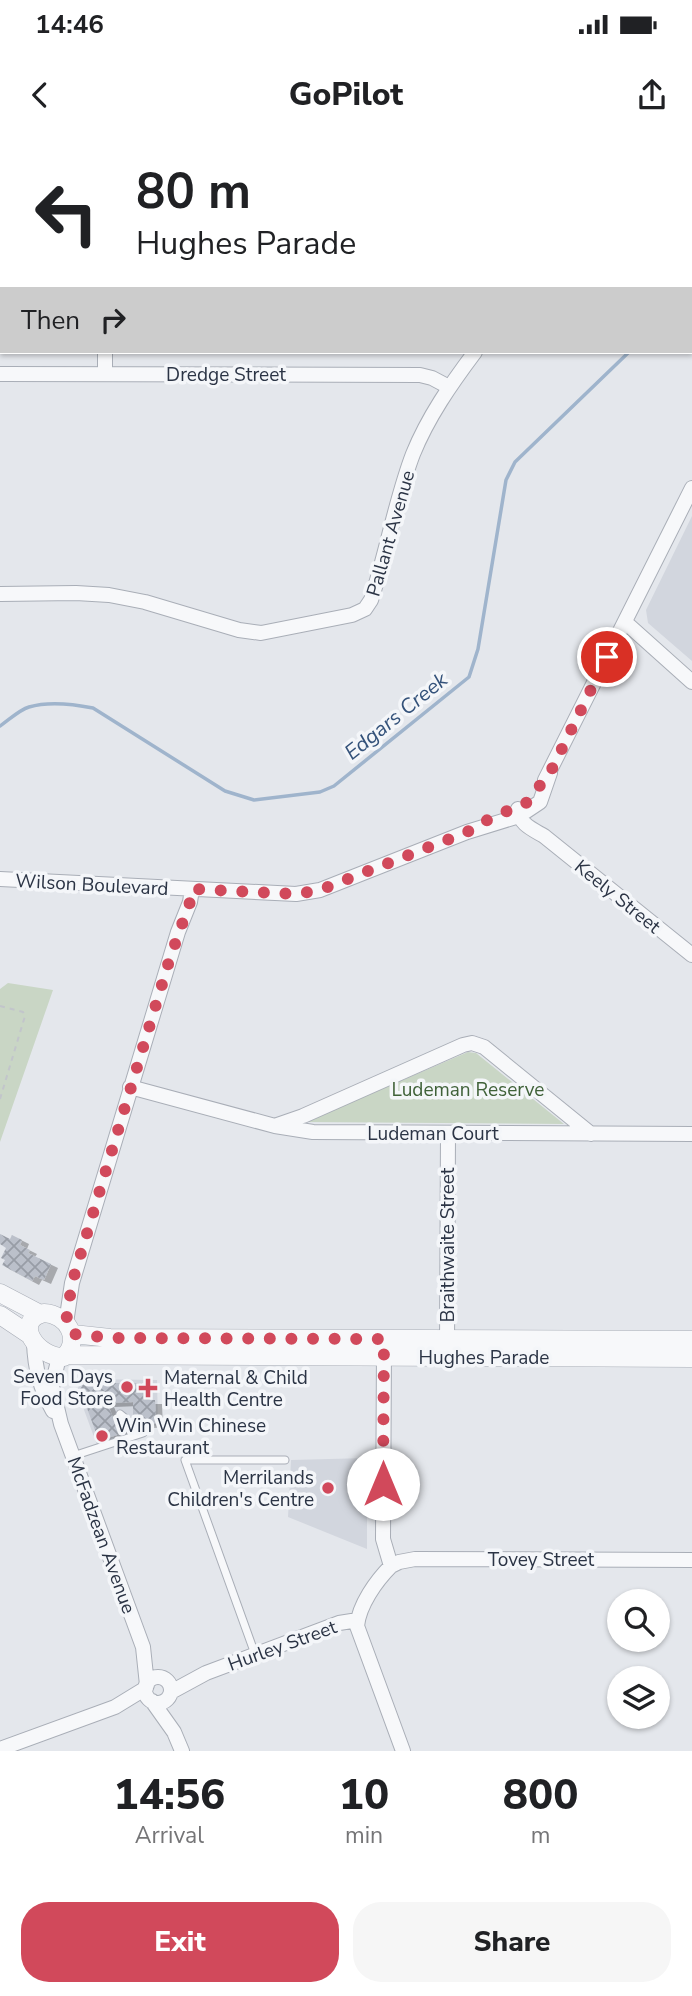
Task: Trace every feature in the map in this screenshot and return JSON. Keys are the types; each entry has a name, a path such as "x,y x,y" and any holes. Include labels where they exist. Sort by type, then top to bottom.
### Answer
{"street":[{"path":"105,354 105,374"},
{"name":"Pallant Avenue","path":"0,594 109,595 154,604 250,633 271,632 359,612 371,600 414,451 449,387 473,354"},
{"name":"Dredge Street","path":"0,374 420,375 449,387"},
{"name":"Wilson Boulevard","path":"0,879 296,894 320,890 467,832 491,818 521,812 550,773 692,488"},
{"path":"625,622 692,682"},
{"name":"Keely Street","path":"521,812 525,825 544,836 692,955"},
{"path":"176,888 178,932"},
{"path":"0,1315 32,1339 41,1351 63,1356 57,1321 59,1304 72,1283 192,889"},
{"path":"275,1126 472,1043 484,1047 591,1134"},
{"name":"Ludeman Court","path":"130,1087 275,1126 313,1132 692,1134"},
{"name":"Braithwaite Street","path":"447,1357 448,1133"},
{"name":"Hughes Parade","path":"0,1293 57,1321 110,1338 384,1348 447,1357 692,1358"},
{"path":"32,1339 30,1325 57,1321"},
{"name":"McFadzean Avenue","path":"32,1339 35,1364 44,1395 61,1424"},
{"name":"Hughes Parade","path":"63,1356 384,1348 447,1339 692,1340"},
{"path":"384,1348 383,1539 391,1566 381,1576 358,1620 358,1632 402,1751"},
{"name":"McFadzean Avenue","path":"63,1356 52,1386 61,1424 143,1647 168,1686 174,1732"},
{"name":"Tovey Street","path":"391,1566 406,1559 692,1560"},
{"name":"Hurley Street","path":"168,1686 339,1623 358,1620"},
{"name":"McFadzean Avenue","path":"143,1647 149,1694 174,1732 182,1751"},
{"path":"152,1679 168,1686 163,1702 149,1694 152,1679"},
{"path":"0,1749 149,1694"}],"lane":[{"path":"73,1456 143,1433 120,1414"},
{"path":"255,1654 184,1460 285,1460"}],"path":[{"path":"0,1006 23,1012 25,1016 0,1098"},
{"path":"75,1379 84,1381"}],"shaded area":[{"path":"692,516 692,661 648,623 646,610"},
{"path":"81,1379 157,1380 158,1425 97,1445 77,1391"},
{"name":"Merrilands Children's Centre","path":"367,1458 367,1549 288,1517 291,1460"}],"green space":[{"path":"8,983 53,990 0,1142 0,989"},
{"name":"Ludeman Reserve","path":"468,1052 476,1053 564,1124 305,1122"}],"building":[{"path":"0,1234 10,1239 12,1235 22,1240 20,1245 30,1250 28,1253 51,1264 44,1280 35,1276 32,1281 2,1265 5,1260 1,1258 6,1248 0,1244"},
{"path":"84,1383 142,1383 143,1400 155,1400 156,1423 147,1424 143,1416 133,1416 133,1402 107,1403 116,1425 122,1423 126,1432 99,1441 80,1389"}],"waterway":[{"name":"Edgars Creek","path":"0,726 22,710 37,705 61,704 93,708 225,791 254,800 320,792 334,786 469,677 478,649 506,480 515,462 627,354"}],"place":[{"name":"Seven Days Food Store","path":"127,1387"},
{"name":"Maternal & Child Health Centre","path":"148,1388"},
{"name":"Win Win Chinese Restaurant","path":"102,1436"},
{"name":"Merrilands Children's Centre","path":"328,1488"}],"route":[{"path":"383,1484 384,1339 110,1338 73,1334 66,1322 72,1283 192,889 296,894 320,890 467,832 491,818 518,808 526,803 550,773 607,657"}]}
